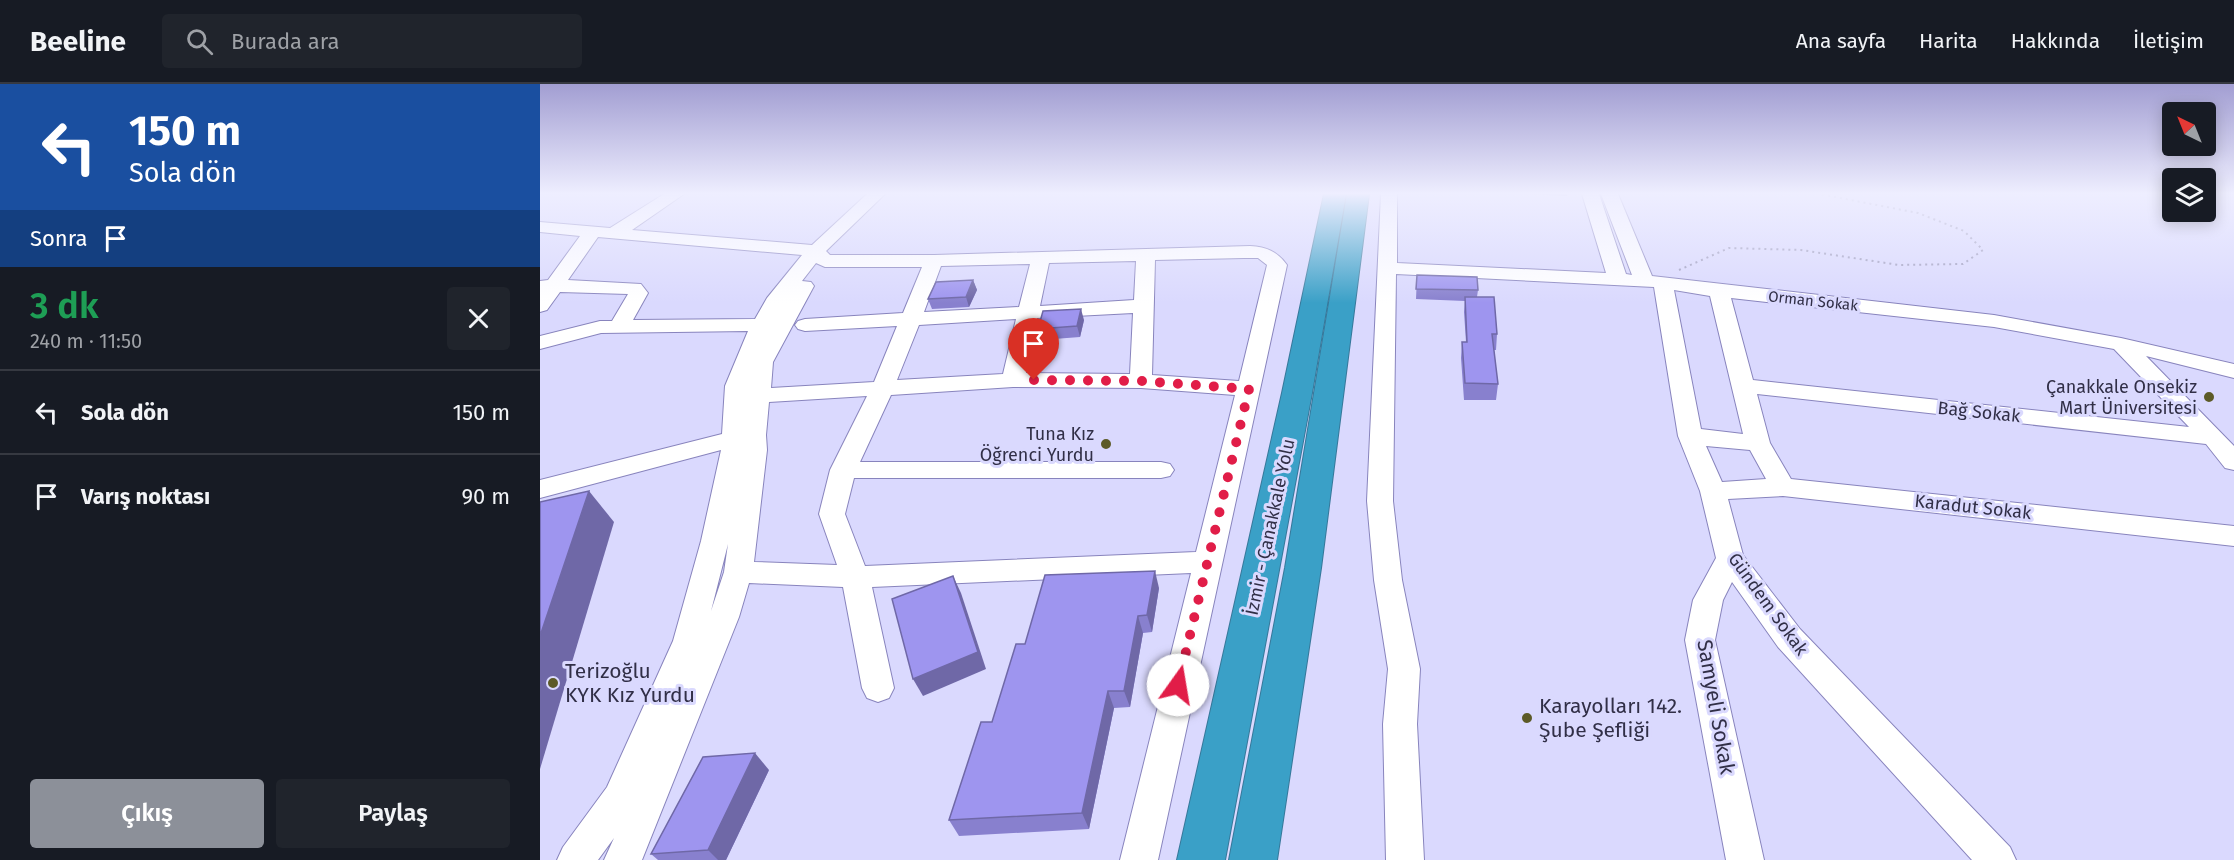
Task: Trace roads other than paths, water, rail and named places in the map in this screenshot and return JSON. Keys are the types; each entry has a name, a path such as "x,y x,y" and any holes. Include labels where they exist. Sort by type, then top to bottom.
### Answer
{"highway":[{"name":"İzmir - Çanakkale Yolu","path":"1201,860 1328,230"},
{"name":"İzmir - Çanakkale Yolu","path":"1253,860 1303,568 1353,230"}],"street":[{"path":"583,230 821,256 934,261 1238,252 1268,254 1277,265 1139,860"},
{"path":"614,233 618,230"},
{"path":"576,860 620,799 688,640 715,541 734,448 736,386 748,350 774,303 844,230"},
{"path":"623,860 724,617 738,572 755,450 754,435 762,362 821,256 851,230"},
{"path":"1388,230 1380,501 1388,580 1404,669 1400,724 1405,860"},
{"path":"1602,230 1618,279"},
{"name":"Gündem Sokak","path":"1627,230 1653,281 1690,436 1713,491 1730,558 1789,638 1997,860"},
{"path":"540,306 547,287 593,231"},
{"path":"1141,381 1142,306 1146,254"},
{"path":"1013,380 1041,257"},
{"path":"878,688 855,577 832,514 843,470 883,387 934,261"},
{"name":"Orman Sokak","path":"1387,268 1653,281 1719,291 1994,321 2121,344 2234,371"},
{"path":"547,287 637,290 638,293 619,327"},
{"path":"1719,291 1758,443 1783,487"},
{"path":"805,326 1142,306"},
{"path":"540,343 600,327 761,325"},
{"path":"2121,344 2213,437 2234,462"},
{"path":"758,396 1013,380 1141,381 1249,389"},
{"name":"Bağ Sokak","path":"1745,386 2213,437"},
{"path":"1690,436 1758,443"},
{"path":"540,489 734,448"},
{"path":"540,504 734,448"},
{"path":"843,470 1161,470"},
{"name":"Karadut Sokak","path":"1713,491 1783,487 2234,536"},
{"name":"Samyeli Sokak","path":"1730,558 1708,600 1700,640 1744,860"},
{"path":"738,572 855,577 1208,562"}],"place":[{"name":"Çanakkale Onsekiz Mart Üniversitesi","path":"2209,397"},
{"name":"Tuna Kız Öğrenci Yurdu","path":"1106,444"},
{"name":"Terizoğlu KYK Kız Yurdu","path":"553,683"},
{"name":"Karayolları 142. Şube Şefliği","path":"1527,718"}]}
